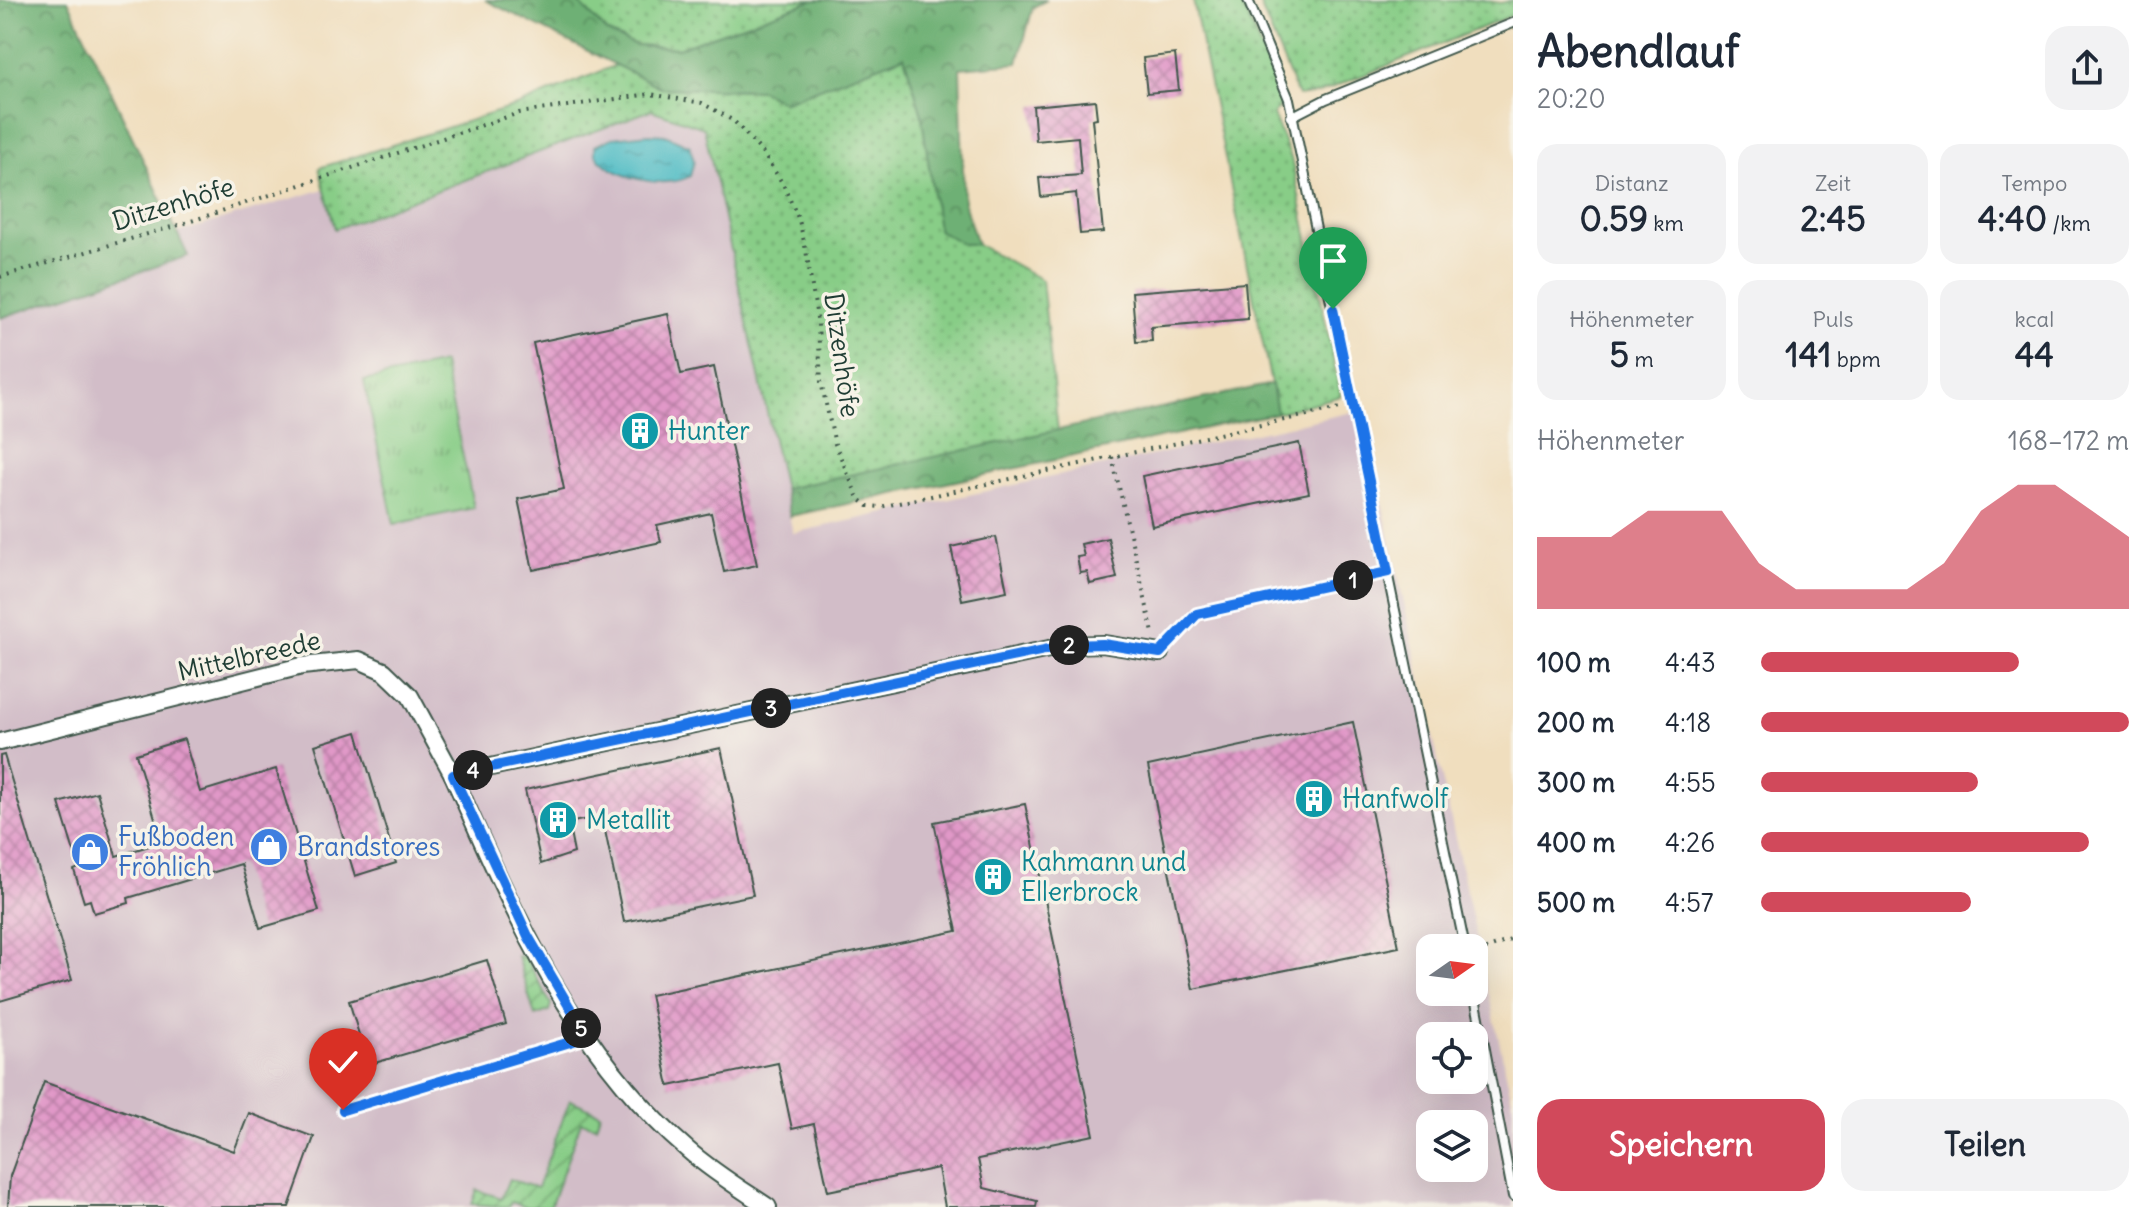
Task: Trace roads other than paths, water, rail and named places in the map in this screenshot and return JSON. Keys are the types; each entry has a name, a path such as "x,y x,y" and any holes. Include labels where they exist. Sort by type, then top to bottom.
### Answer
{"street":[{"path":"453,775 1068,645 1103,644 1160,653"},
{"name":"Mittelbreede","path":"0,742 302,666 359,660 384,671 421,711 528,936 587,1037 641,1104 687,1149 768,1207"}],"lane":[{"path":"1248,0 1273,55 1291,117 1354,405 1462,934"},
{"path":"1291,117 1326,99 1513,23"},
{"path":"1160,653 1197,614 1388,572"},
{"path":"1477,1006 1513,1196"},
{"path":"343,1110 587,1037"}],"water":[{"path":"665,135 690,146 694,161 690,176 667,182 638,179 612,169 595,153 595,146 612,138"}],"place":[{"name":"Hunter","path":"640,431"},
{"name":"Hanfwolf","path":"1314,799"},
{"name":"Metallit","path":"558,820"},
{"name":"Brandstores","path":"269,847"},
{"name":"Fußboden Fröhlich","path":"90,852"},
{"name":"Kahmann und Ellerbrock","path":"993,877"}]}
